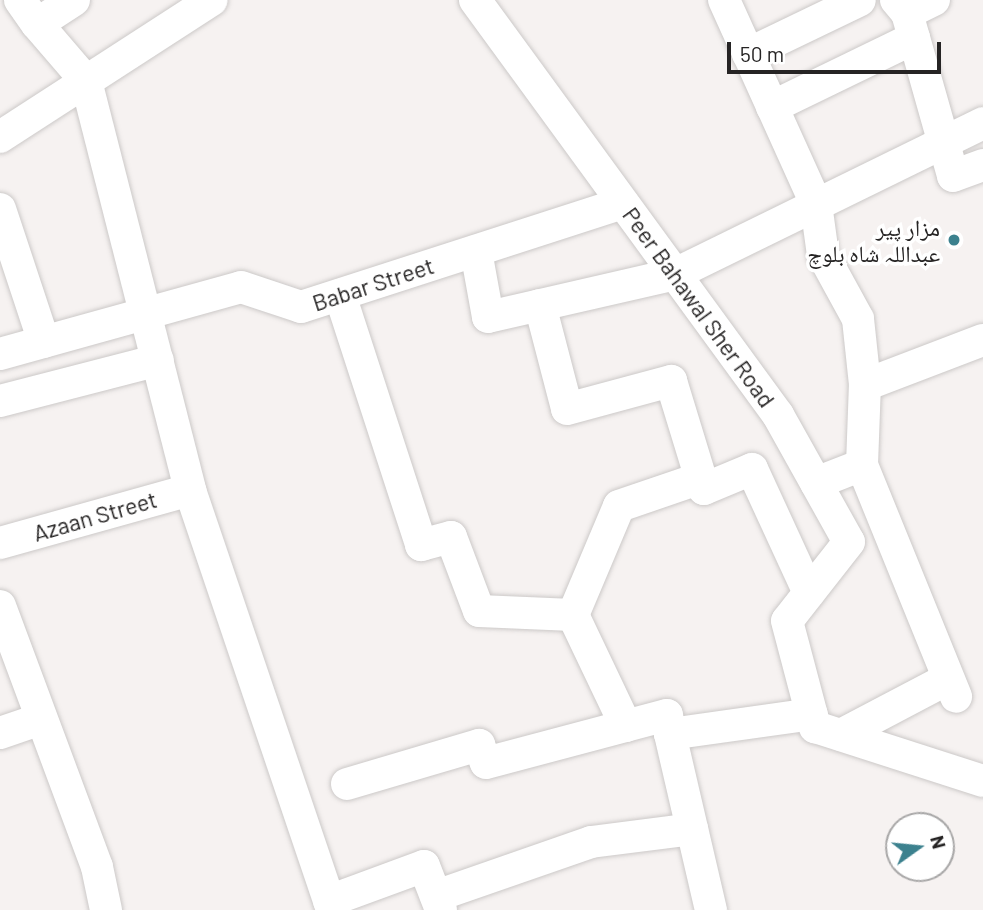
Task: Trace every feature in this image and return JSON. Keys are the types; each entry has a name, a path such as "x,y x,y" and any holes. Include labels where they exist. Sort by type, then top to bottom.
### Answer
{"street":[{"path":"74,0 29,12 86,81 190,489 330,905 424,866 438,903 591,842 692,829"},
{"path":"0,137 212,0"},
{"name":"Peer Bahawal Sher Road","path":"474,0 778,415 849,542 787,621 812,714"},
{"path":"724,0 816,204 823,255 858,319 865,386 862,465 951,688 841,735"},
{"path":"748,54 860,0"},
{"path":"772,107 913,13 953,176 983,165"},
{"path":"476,251 488,317 675,274 983,123"},
{"name":"Babar Street","path":"0,354 241,287 301,307 623,203"},
{"path":"0,209 44,342"},
{"path":"340,295 421,545 451,537 480,611 573,615"},
{"path":"540,305 567,409 671,381 704,489 752,469 809,593"},
{"path":"865,386 983,340"},
{"path":"0,401 158,360"},
{"path":"816,483 862,465"},
{"path":"626,726 573,615 619,506 701,478"},
{"name":"Azaan Street","path":"0,543 190,489"},
{"path":"1,611 97,867 106,910"},
{"path":"670,734 812,714 815,727 983,781"},
{"path":"347,784 479,745 486,763 667,715 710,910"},
{"path":"0,733 41,719"}],"place":[{"name":"مزار پیر عبداللہ شاہ بلوچ","path":"954,240"}]}
